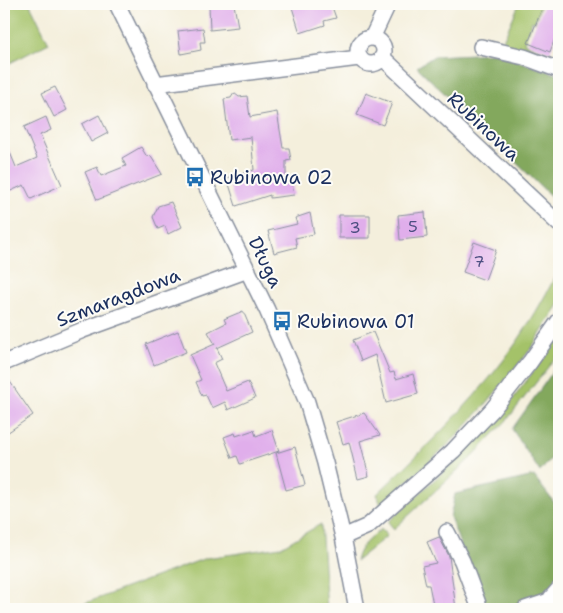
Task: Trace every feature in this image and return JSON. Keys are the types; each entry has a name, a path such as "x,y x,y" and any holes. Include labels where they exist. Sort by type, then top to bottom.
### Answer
{"street":[{"name":"Długa","path":"117,4 248,270 307,402 326,464 357,609"},
{"path":"382,57 373,64 365,63 359,58 358,54 359,46 364,40 372,38 388,4"},
{"name":"Rubinowa","path":"372,38 382,44 384,53 382,57 559,224"},
{"path":"481,47 524,57 559,70"},
{"path":"155,84 359,58"},
{"name":"Szmaragdowa","path":"4,363 83,330 248,270"},
{"path":"343,537 368,526 453,451 492,410 559,321"},
{"path":"447,532 462,561 480,609"},
{"path":"525,609 547,605 559,589"}],"green space":[{"path":"11,4 30,4 49,43 4,66 4,7"},
{"path":"519,4 541,4 535,22 532,21 524,43 559,58 559,64 501,45"},
{"path":"494,53 559,75 559,204 417,67 434,56"},
{"path":"559,269 559,305 530,350 487,403 453,440 381,506 377,494 458,413 503,361 547,293"},
{"path":"559,337 559,353 507,420 471,458 394,529 388,522 467,450 501,415"},
{"path":"559,363 559,449 540,472 512,429"},
{"path":"534,476 559,509 559,609 484,609 450,517 455,494"},
{"path":"321,524 327,609 75,609 83,604 206,558 281,547"},
{"path":"381,529 387,536 356,561 363,546"}],"building":[{"path":"234,4 238,27 210,30 209,6"},
{"path":"291,4 331,4 336,18 324,21 325,25 300,33"},
{"path":"544,4 559,4 559,39 555,38 550,52 528,43"},
{"path":"203,28 205,42 200,42 201,50 181,54 178,31"},
{"path":"55,87 67,110 54,117 42,93"},
{"path":"234,93 239,97 247,96 250,117 277,112 283,148 289,148 291,160 286,161 286,183 292,183 294,195 270,198 270,195 236,206 227,178 254,170 251,137 229,140 224,99 231,98"},
{"path":"366,93 392,103 383,125 357,115"},
{"path":"99,115 108,133 91,142 82,124"},
{"path":"46,117 51,130 40,135 62,185 31,199 24,185 4,194 4,138 16,167 37,158 24,127"},
{"path":"141,147 147,157 150,155 162,174 97,200 85,172 97,167 101,176 126,166 122,158"},
{"path":"171,202 182,227 168,234 165,226 158,229 153,217 158,206"},
{"path":"425,212 427,237 400,240 398,215"},
{"path":"310,213 314,234 295,238 297,247 274,253 268,231 297,224 295,218"},
{"path":"339,215 370,215 370,238 339,238"},
{"path":"474,242 496,250 485,280 463,272"},
{"path":"243,311 252,332 217,348 222,359 214,363 226,391 248,382 255,398 228,410 225,402 212,408 206,395 202,396 196,382 201,380 190,355 215,344 208,332 226,323 224,319"},
{"path":"178,331 186,352 154,365 146,344"},
{"path":"373,332 390,373 394,372 396,379 413,374 418,394 386,403 375,355 361,361 353,340"},
{"path":"4,373 33,415 4,435"},
{"path":"364,413 380,435 360,441 369,476 358,479 349,442 343,444 336,422"},
{"path":"254,430 256,436 272,430 279,451 240,464 237,456 232,458 224,437 235,433 236,436"},
{"path":"295,447 305,485 286,490 276,453"},
{"path":"439,537 449,556 456,609 434,609 429,585 426,585 422,566 436,563 427,542"}],"place":[{"name":"Rubinowa 02","path":"195,177"},
{"name":"Rubinowa 01","path":"282,321"}]}
